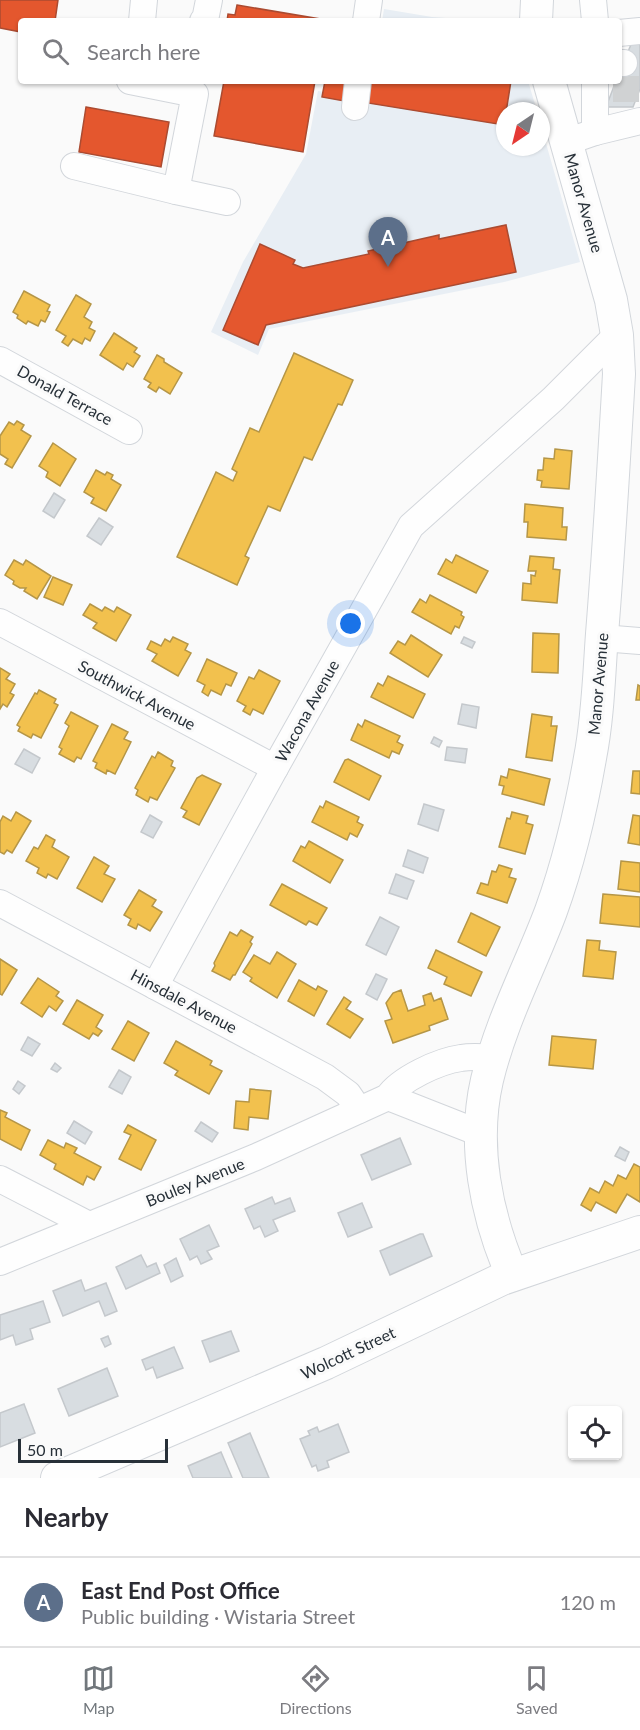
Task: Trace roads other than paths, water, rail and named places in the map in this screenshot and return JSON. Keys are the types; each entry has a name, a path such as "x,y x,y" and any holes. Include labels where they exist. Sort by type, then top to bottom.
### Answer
{"main road":[{"path":"536,18 537,0"},
{"name":"Manor Avenue","path":"512,1275 499,1241 488,1198 482,1158 484,1098 494,1058 509,1014 548,918 572,846 582,802 594,734 619,374 617,335 600,258 550,84"},
{"name":"Wolcott Street","path":"57,1478 326,1364 512,1275 640,1232"}],"street":[{"path":"142,18 144,0"},
{"path":"205,18 209,0"},
{"path":"366,18 369,0"},
{"path":"593,0 595,18"},
{"path":"622,33 640,31"},
{"path":"165,84 186,86 176,191"},
{"path":"355,107 358,84"},
{"path":"595,132 601,86"},
{"path":"566,142 640,121"},
{"path":"74,166 227,202"},
{"name":"Wacona Avenue","path":"155,986 411,526 553,399 617,335"},
{"name":"Donald Terrace","path":"0,360 129,430"},
{"name":"Southwick Avenue","path":"0,622 275,768"},
{"path":"602,638 640,641"},
{"name":"Hinsdale Avenue","path":"0,903 325,1077 348,1094 359,1110"},
{"name":"Bouley Avenue","path":"0,1262 246,1162 388,1097 403,1081 451,1060 468,1057 494,1058"},
{"path":"388,1097 482,1134"},
{"path":"0,1179 89,1225"}],"tunnel":[{"path":"613,89 640,89"}],"place":[{"name":"East End Post Office","path":"388,267"}]}
